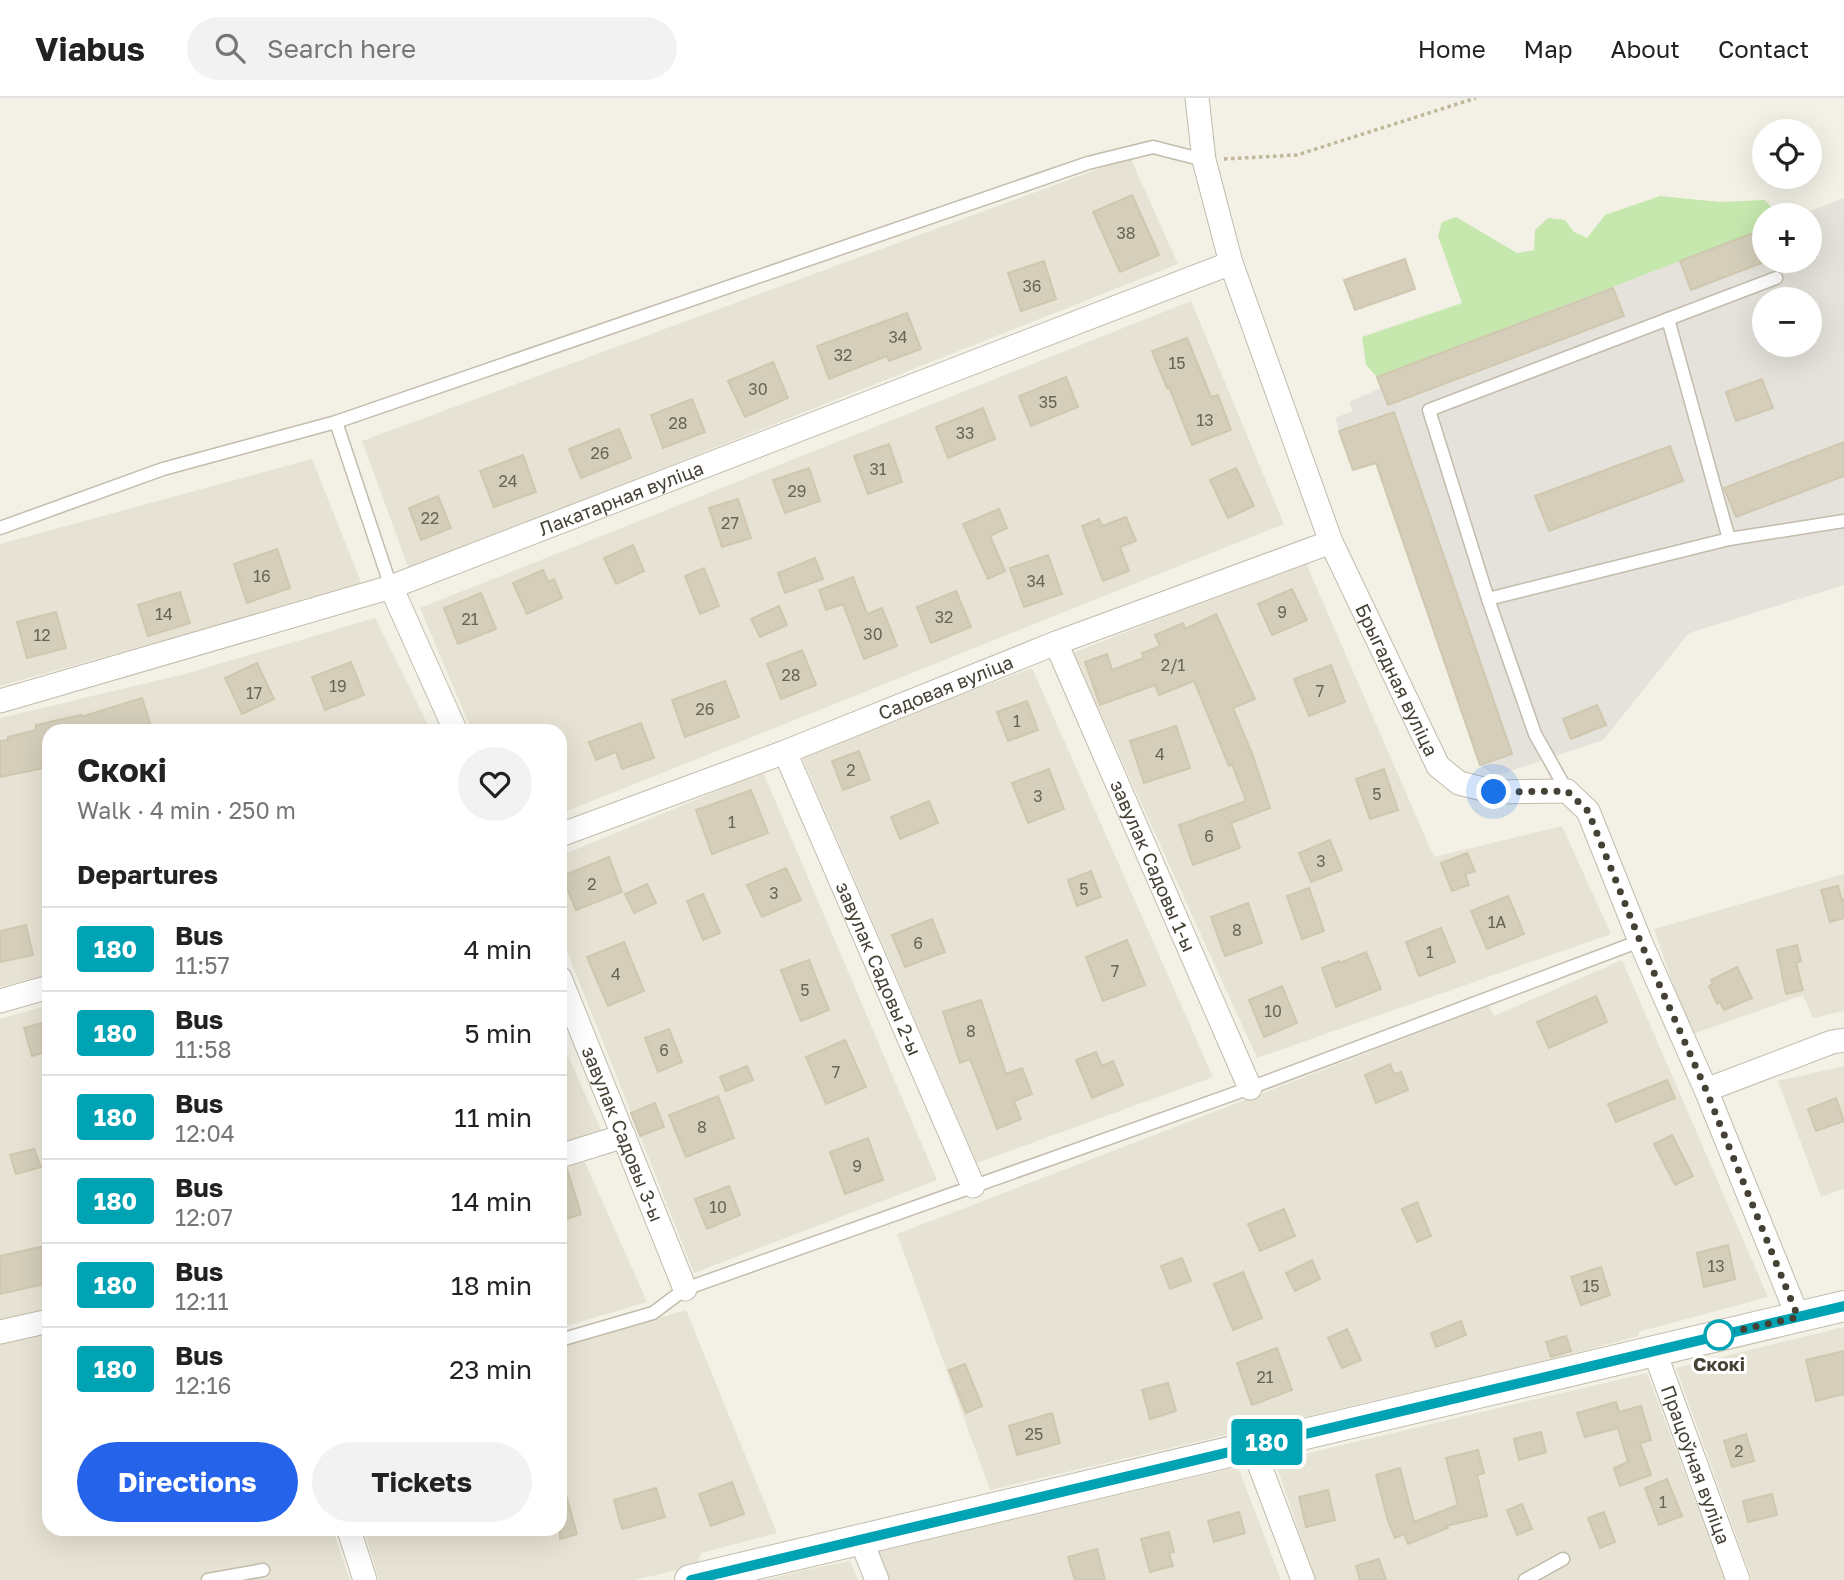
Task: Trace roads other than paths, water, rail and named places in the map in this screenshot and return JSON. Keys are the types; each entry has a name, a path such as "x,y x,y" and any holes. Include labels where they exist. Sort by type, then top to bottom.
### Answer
{"street":[{"name":"Брыгадная вуліца","path":"1197,98 1204,160 1231,263 1331,542 1438,766 1459,783 1494,792 1567,791"},
{"name":"Лакатарная вуліца","path":"0,701 391,587 1231,263"},
{"name":"Садовая вуліца","path":"567,832 785,752 1056,643 1331,542"},
{"path":"391,587 452,724"},
{"name":"завулак Садовы 1-ы","path":"1056,643 1250,1087"},
{"name":"завулак Садовы 2-ы","path":"785,752 973,1186"},
{"path":"1567,791 1588,811 1798,1317"},
{"path":"0,1001 42,989"},
{"name":"завулак Садовы 3-ы","path":"567,995 685,1289"},
{"path":"1706,1090 1832,1042 1844,1040"},
{"path":"567,1154 624,1136"},
{"path":"690,1580 1844,1306"},
{"path":"0,1332 42,1323"},
{"name":"Працоўная вуліца","path":"1654,1350 1738,1580"},
{"path":"1252,1445 1303,1580"},
{"path":"351,1536 365,1580"},
{"path":"861,1540 877,1580"}],"lane":[{"path":"0,528 163,469 337,422 1088,163 1153,147 1204,160"},
{"path":"1567,791 1535,734 1488,599 1429,410 1776,278"},
{"path":"1668,319 1729,539"},
{"path":"337,422 391,587"},
{"path":"1488,599 1729,539 1844,521"},
{"path":"567,1338 653,1313 685,1289 1250,1087 1640,941"},
{"path":"1525,1580 1563,1559"},
{"path":"208,1580 263,1570"}],"place":[{"name":"Скокі","path":"1719,1335"}]}
